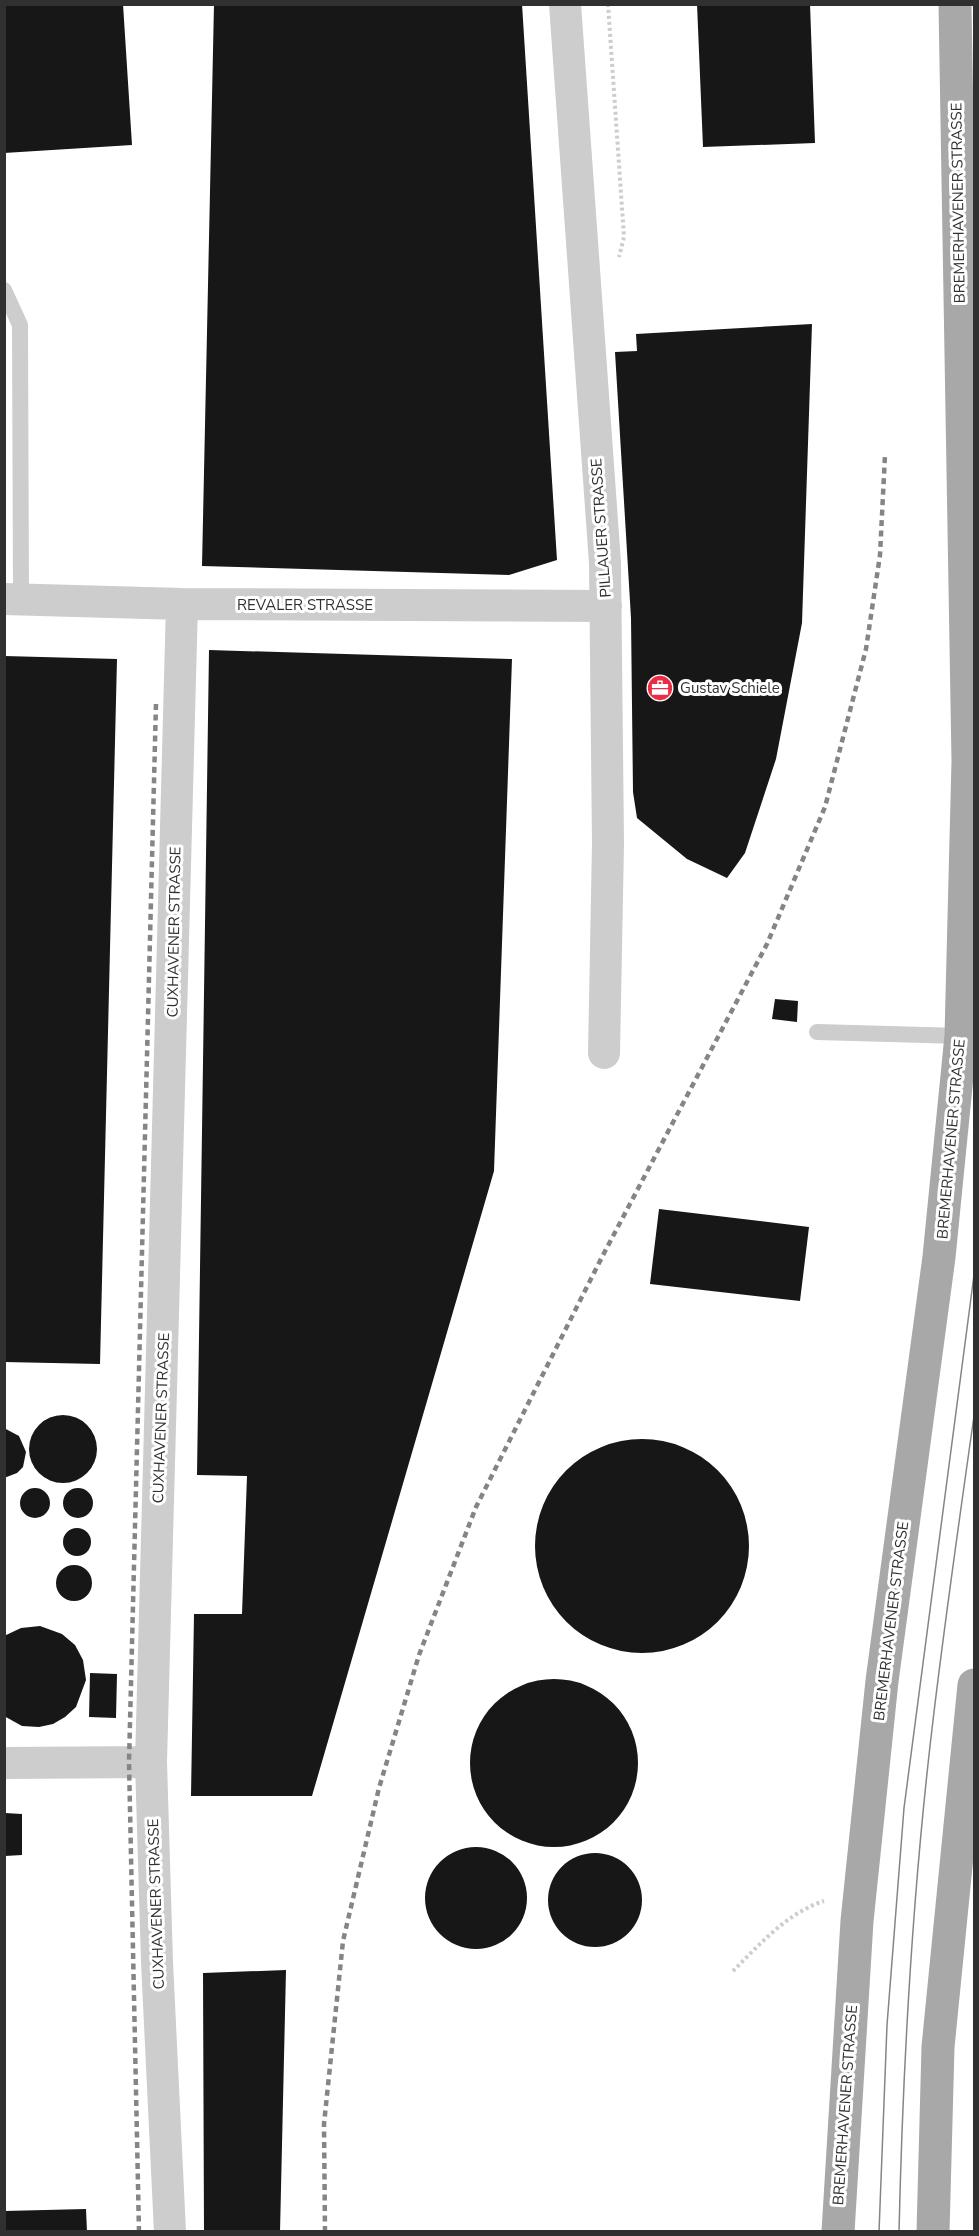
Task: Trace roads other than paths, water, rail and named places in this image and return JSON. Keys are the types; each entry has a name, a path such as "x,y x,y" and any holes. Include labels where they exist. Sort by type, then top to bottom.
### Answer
{"main road":[{"name":"BREMERHAVENER STRASSE","path":"838,2232 857,1921 882,1681 939,1257 961,1036 968,761 955,4"},
{"path":"933,2232 938,2047 975,1685"}],"street":[{"name":"PILLAUER STRASSE","path":"565,4 606,606 608,843 604,1053"},
{"name":"REVALER STRASSE","path":"13,600 182,604 606,606"},
{"name":"CUXHAVENER STRASSE","path":"170,2232 157,1962 151,1762 182,604"},
{"path":"4,1763 151,1762"}],"lane":[{"path":"4,290 20,325 13,600"},
{"path":"818,1032 961,1036"}],"tram line":[{"path":"879,2232 887,2025 904,1808 974,1275"},
{"path":"899,2232 906,2036 920,1841 953,1564 974,1416"}],"railway":[{"path":"325,2232 324,2124 343,1941 379,1788 419,1655 476,1507 602,1257 767,944 825,807 866,649 880,555 885,455"},
{"path":"139,2232 129,1762 156,703"}],"place":[{"name":"Gustav Schiele","path":"660,688"}]}
